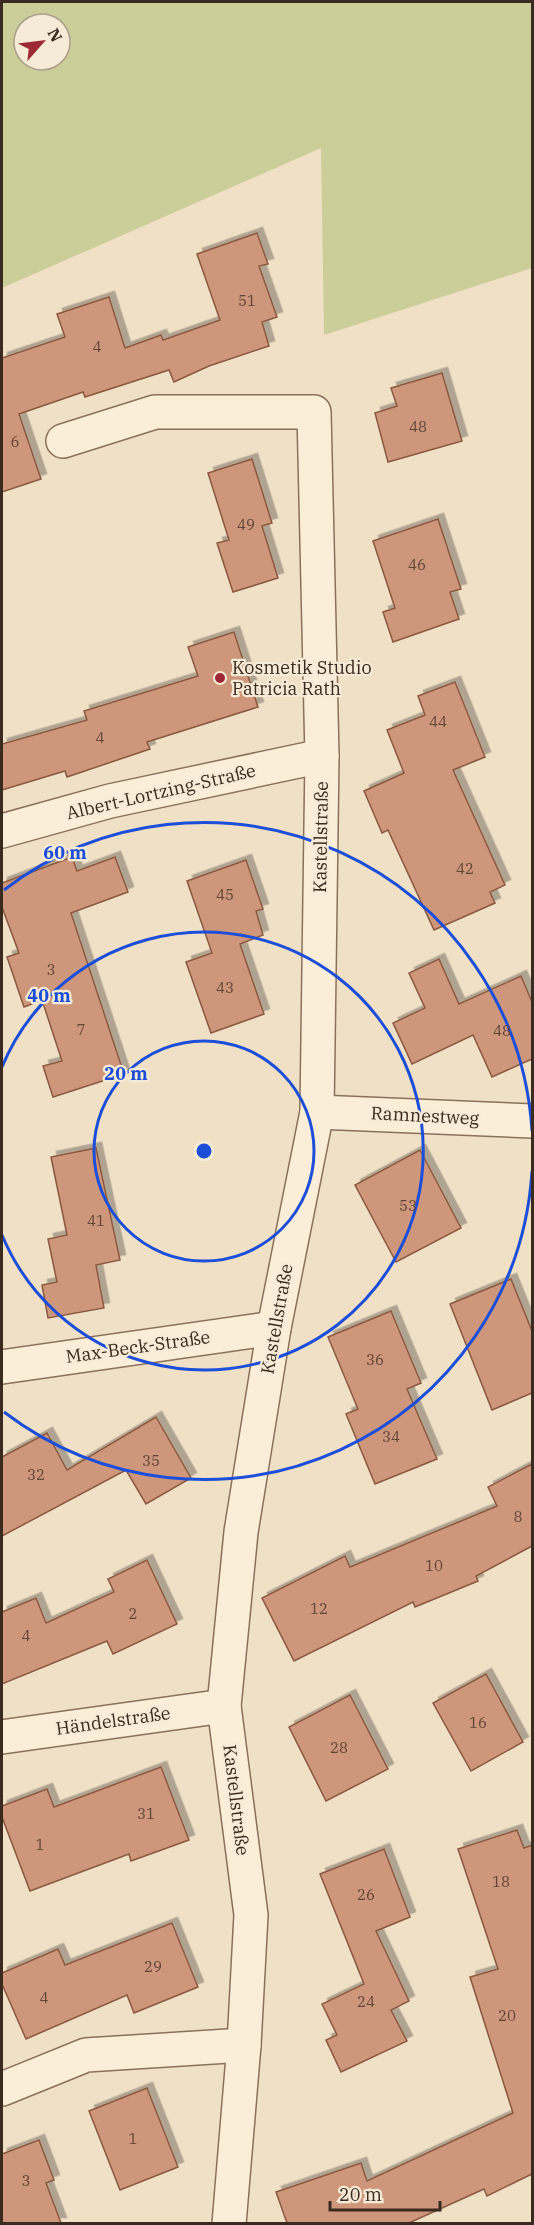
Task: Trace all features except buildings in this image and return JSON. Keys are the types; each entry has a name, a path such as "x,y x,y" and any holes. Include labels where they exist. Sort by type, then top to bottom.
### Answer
{"street":[{"name":"Kastellstraße","path":"63,441 154,412 314,412 322,756 317,1112 274,1328 241,1532 224,1706 251,1915 244,2045 229,2223"},
{"name":"Albert-Lortzing-Straße","path":"2,831 110,801 322,756"},
{"name":"Ramnestweg","path":"317,1112 532,1121"},
{"name":"Max-Beck-Straße","path":"2,1366 274,1328"},
{"name":"Händelstraße","path":"2,1737 224,1706"},
{"path":"2,2089 86,2055 244,2045"}],"green space":[{"path":"2,2 532,2 532,268 324,335 321,148 2,288"}],"place":[{"name":"Kosmetik Studio Patricia Rath","path":"220,678"}]}
